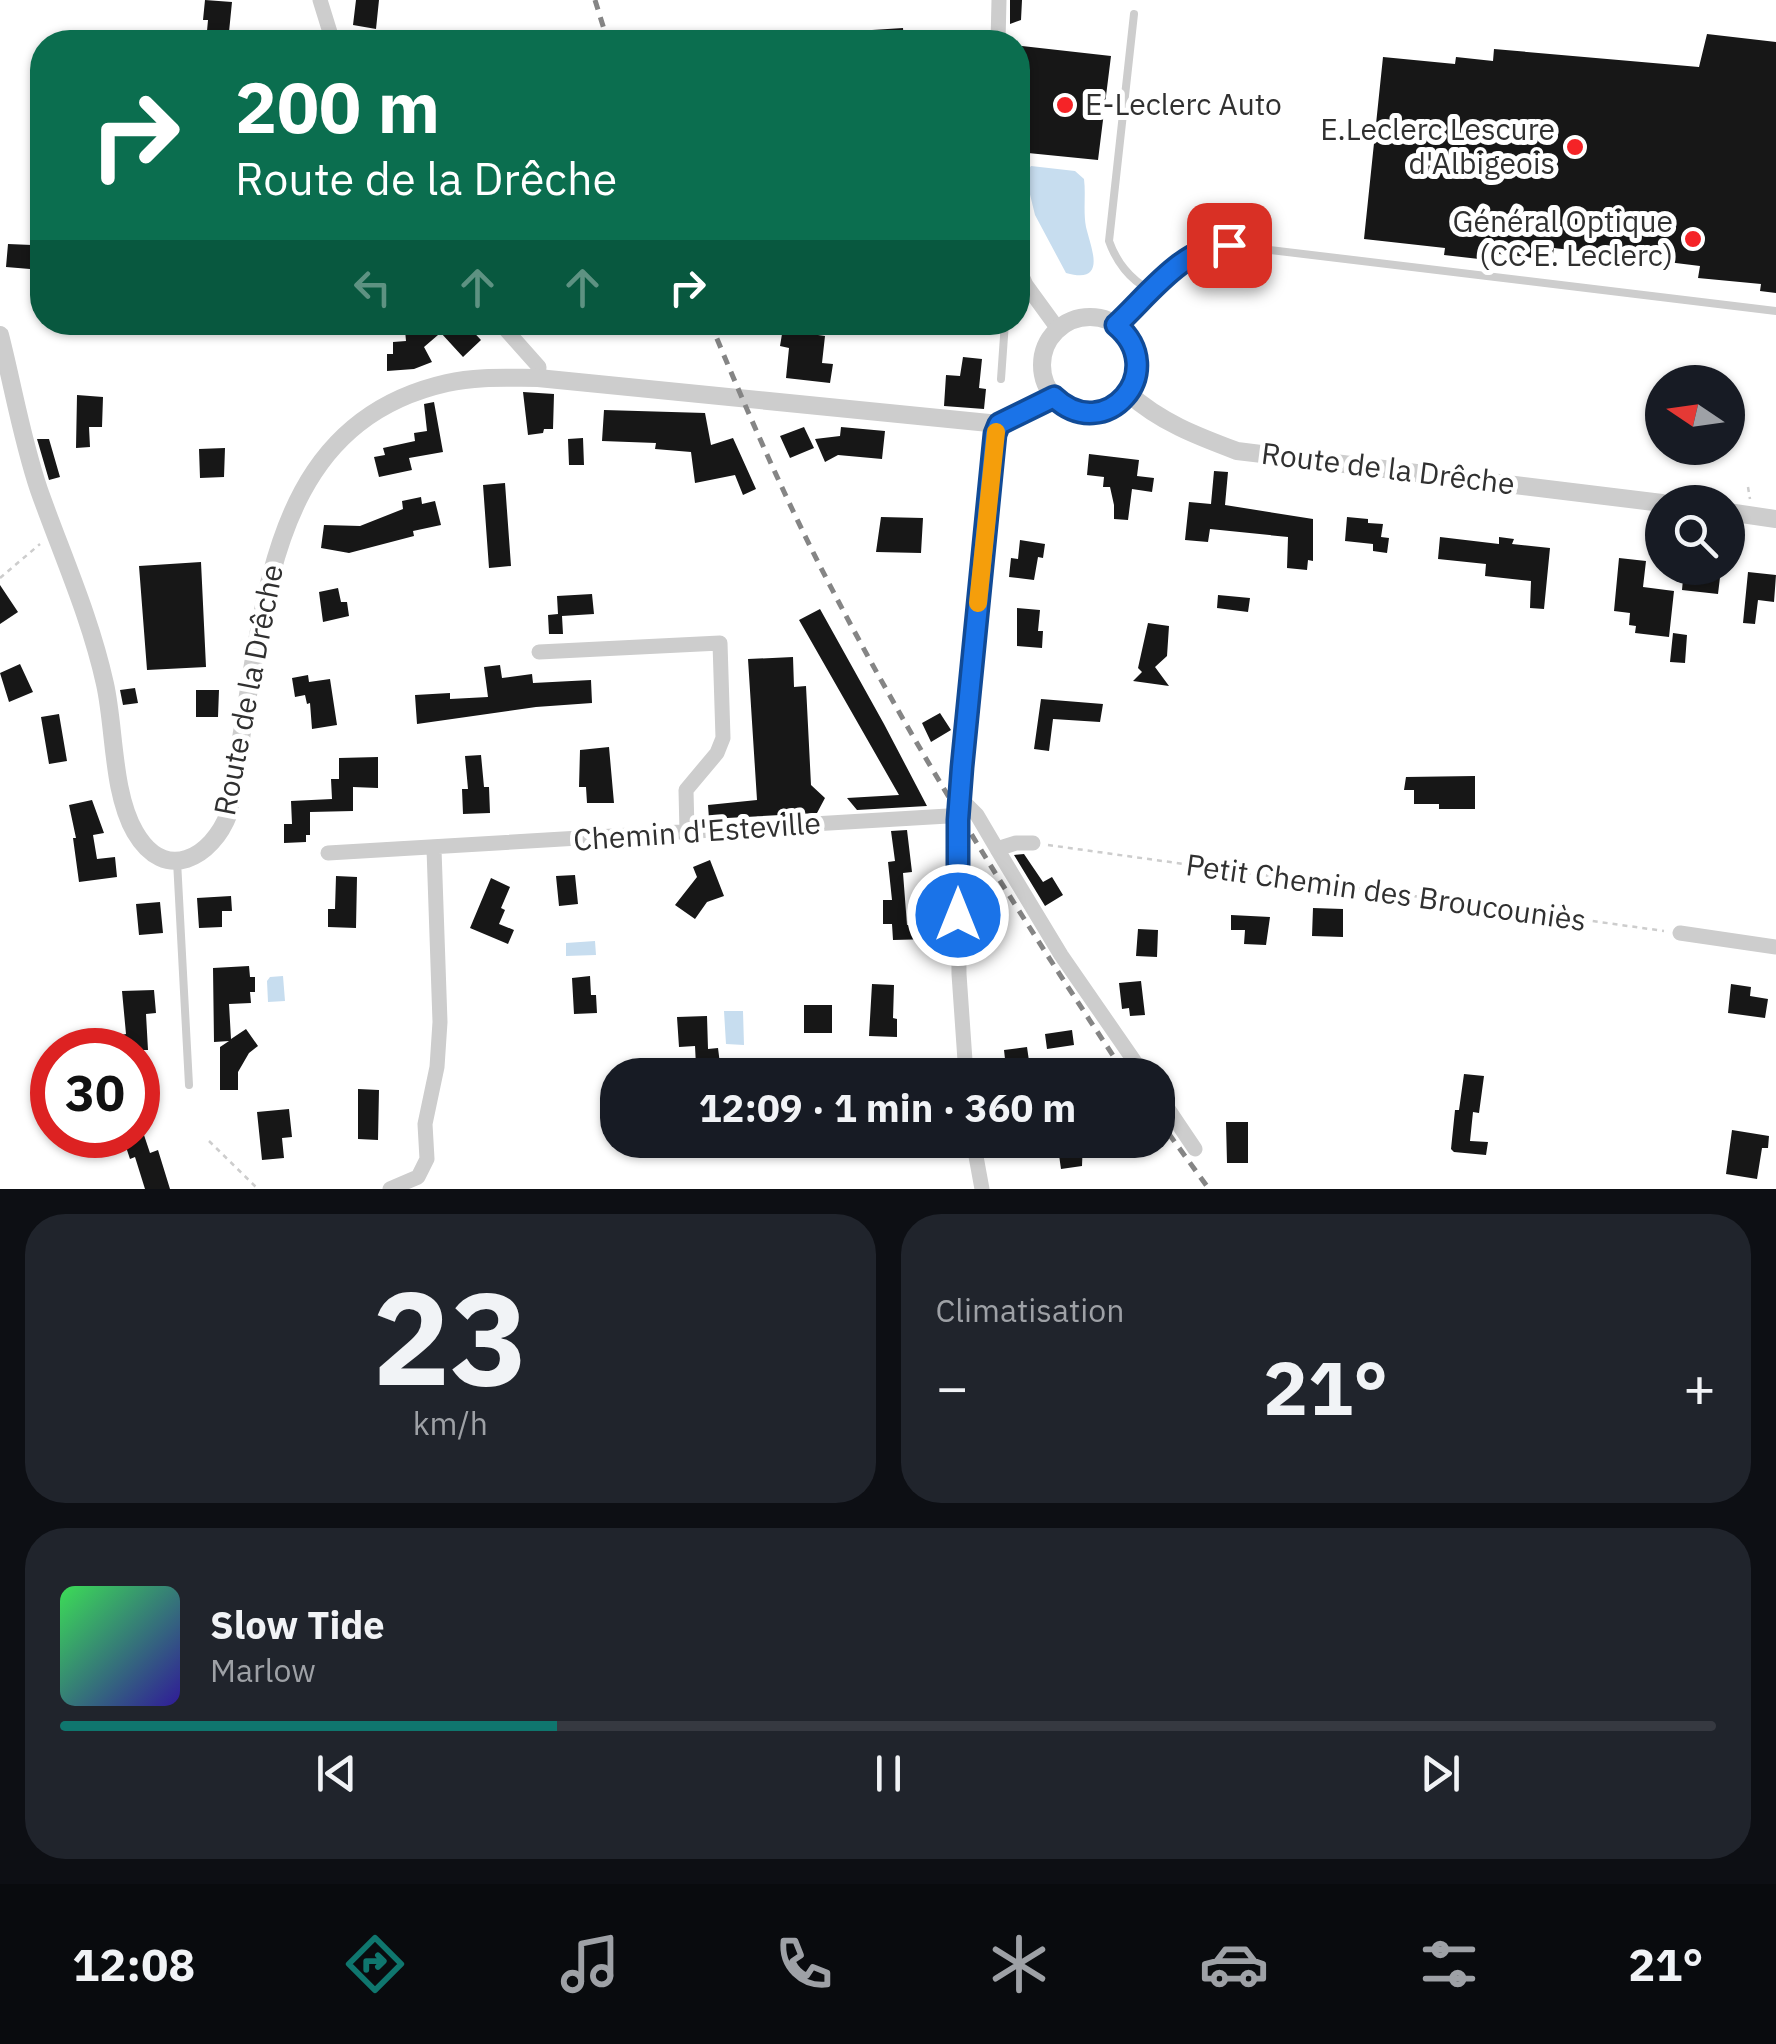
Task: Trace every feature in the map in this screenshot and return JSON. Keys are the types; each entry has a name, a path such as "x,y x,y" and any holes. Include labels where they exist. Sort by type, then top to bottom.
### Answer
{"street":[{"path":"320,0 329,30"},
{"path":"998,30 999,0"},
{"path":"1030,290 1058,330"},
{"path":"1090,317 1116,325 1130,338 1136,356 1136,376 1128,393 1106,410 1087,413 1069,408 1054,397 1044,381 1042,362 1046,344 1073,320 1090,317"},
{"path":"0,335 38,486 87,614 106,686 127,813 149,849 159,857 177,862"},
{"path":"510,335 539,368 538,378"},
{"name":"Route de la Drêche","path":"177,862 202,852 214,842 229,813 264,596 281,534 305,484 337,445 396,400 448,382 538,378 999,424"},
{"name":"Route de la Drêche","path":"1128,393 1178,428 1236,451 1645,501"},
{"path":"965,1058 959,974 958,820 987,510 999,424 1054,397"},
{"path":"1745,514 1776,519"},
{"path":"539,652 720,643 724,738 686,790 687,832"},
{"path":"960,798 977,814 1061,955 1132,1058"},
{"name":"Chemin d'Esteville","path":"328,853 948,816 958,820"},
{"path":"997,849 1033,843"},
{"path":"390,1189 418,1178 427,1159 425,1124 437,1067 440,1022 434,849"},
{"path":"1680,933 1776,947"},
{"path":"1175,1119 1196,1149"},
{"path":"976,1158 982,1189"}],"lane":[{"path":"1134,14 1109,241 1125,270 1149,289"},
{"path":"1116,325 1172,269 1219,245 1776,311"},
{"path":"1001,378 1004,335"},
{"path":"177,862 189,1085"}],"path":[{"path":"0,578 18,560 56,534"},
{"name":"Petit Chemin des Broucouniès","path":"1033,843 1680,933"},
{"path":"209,1140 258,1189"}],"water":[{"path":"1030,167 1075,171 1084,179 1085,221 1094,262 1088,274 1066,273 1035,215"},
{"path":"595,941 596,955 566,956 566,943"},
{"path":"283,976 285,1001 268,1002 267,981"},
{"path":"724,1011 743,1011 744,1045 726,1044"}],"building":[{"path":"205,0 232,2 229,30 207,30 208,20 203,20"},
{"path":"356,0 379,0 376,29 353,25"},
{"path":"1010,0 1022,0 1021,20 1010,24"},
{"name":"E.Leclerc Lescure d'Albigeois","path":"1707,34 1776,42 1776,293 1760,291 1761,284 1698,278 1700,266 1554,248 1552,260 1480,252 1479,259 1444,255 1445,248 1364,239 1383,57 1455,64 1456,57 1493,61 1494,49 1699,67"},
{"name":"E-Leclerc Auto","path":"1030,47 1111,56 1098,160 1030,153"},
{"path":"8,244 30,245 30,269 6,267"},
{"path":"405,335 438,335 424,347 432,362 414,369 387,371 387,354 393,354 393,342 406,341"},
{"path":"443,335 476,335 481,340 463,357"},
{"path":"782,335 825,336 822,363 833,364 830,383 786,378 789,348 780,346"},
{"path":"963,357 982,359 979,388 986,389 984,409 944,406 946,375 960,376"},
{"path":"523,392 554,394 553,429 528,435"},
{"path":"77,395 103,397 102,427 89,427 90,447 76,448"},
{"path":"434,402 443,452 409,458 412,470 379,477 374,457 385,455 383,448 415,441 414,433 427,431 424,404"},
{"path":"604,410 705,413 711,445 733,438 756,489 743,495 735,475 695,483 691,452 655,449 656,443 602,441"},
{"path":"804,427 814,448 790,458 780,436"},
{"path":"841,427 885,431 882,459 838,455 825,462 815,439 840,436"},
{"path":"583,438 584,465 569,465 568,439"},
{"path":"37,439 49,439 60,477 49,480"},
{"path":"225,448 224,477 200,478 199,449"},
{"path":"1089,454 1139,460 1137,476 1154,478 1152,492 1132,489 1128,520 1114,519 1110,487 1103,487 1104,477 1087,475"},
{"path":"1214,471 1228,472 1225,505 1313,519 1313,561 1308,560 1307,570 1287,568 1288,537 1210,529 1208,542 1185,540 1189,502 1211,504"},
{"path":"505,483 511,566 489,568 483,485"},
{"path":"421,497 422,504 435,501 441,525 349,553 321,548 324,525 360,526 403,509 402,501"},
{"path":"881,517 923,518 921,553 876,552"},
{"path":"1347,517 1383,524 1381,537 1389,538 1387,553 1373,551 1373,544 1345,541"},
{"path":"1440,537 1499,544 1499,537 1514,539 1512,544 1550,548 1544,609 1530,608 1531,581 1485,576 1486,564 1438,559"},
{"path":"1020,540 1045,544 1034,580 1009,577 1011,558 1018,559"},
{"path":"1619,558 1645,561 1643,587 1674,591 1669,637 1635,633 1636,626 1629,625 1630,613 1614,611"},
{"path":"201,562 206,667 147,670 139,566"},
{"path":"1748,572 1776,575 1774,602 1758,600 1755,624 1743,623"},
{"path":"0,585 18,612 0,624"},
{"path":"1682,585 1719,585 1718,594 1682,590"},
{"path":"338,588 341,602 347,602 349,616 323,622 319,592"},
{"path":"592,594 594,614 562,616 563,634 549,634 548,615 558,614 557,596"},
{"path":"1218,595 1250,598 1248,612 1217,608"},
{"path":"1017,608 1040,610 1038,631 1043,631 1042,648 1017,646"},
{"path":"820,609 927,806 857,810 847,798 899,795 799,620"},
{"path":"1148,623 1169,626 1167,656 1155,667 1169,686 1133,681 1142,672 1138,668"},
{"path":"1673,633 1687,635 1685,663 1670,662"},
{"path":"793,657 794,687 806,686 811,785 825,798 817,813 709,819 708,805 757,800 748,659"},
{"path":"20,664 33,692 9,702 0,673"},
{"path":"500,665 502,678 532,674 533,683 591,680 592,703 417,724 415,695 450,693 450,699 488,697 484,667"},
{"path":"308,675 309,682 330,679 337,725 312,729 310,703 307,704 305,695 295,697 292,678"},
{"path":"135,688 138,703 123,705 120,690"},
{"path":"196,690 219,690 218,717 196,717"},
{"path":"1041,699 1103,704 1100,722 1053,719 1049,751 1034,749"},
{"path":"940,713 951,730 931,742 922,723"},
{"path":"59,714 67,761 49,764 41,717"},
{"path":"609,747 614,803 587,803 586,787 579,787 580,750"},
{"path":"481,755 490,813 463,814 462,789 468,789 465,756"},
{"path":"378,757 378,788 353,787 353,811 310,812 310,835 306,835 306,842 284,843 284,824 292,824 291,801 332,799 331,779 339,779 339,758"},
{"path":"1475,776 1475,809 1414,804 1414,790 1404,790 1406,777"},
{"path":"92,800 104,833 93,835 97,859 115,857 117,877 79,882 69,805"},
{"path":"907,830 912,872 903,873 907,925 933,925 933,939 893,940 892,924 883,924 883,900 892,900 888,862 895,861 891,831"},
{"path":"1024,854 1043,882 1052,877 1063,895 1045,906 1014,855"},
{"path":"710,860 724,896 707,902 695,919 675,905 697,877 693,867"},
{"path":"575,875 578,904 559,906 556,876"},
{"path":"336,876 357,877 356,928 328,927 328,909 335,909"},
{"path":"491,878 510,887 499,924 514,930 508,944 470,928"},
{"path":"231,896 232,911 222,911 222,927 199,928 197,898"},
{"path":"160,902 163,933 139,935 136,904"},
{"path":"1313,908 1343,909 1343,937 1312,936"},
{"path":"1231,915 1270,917 1266,945 1244,944 1245,930 1231,930"},
{"path":"1138,929 1158,930 1157,957 1136,956"},
{"path":"249,966 250,977 255,977 255,992 250,992 251,1003 229,1004 231,1039 246,1029 258,1046 238,1072 238,1090 220,1090 220,1047 229,1041 214,1042 213,968"},
{"path":"590,976 597,1013 574,1014 572,978"},
{"path":"1141,981 1145,1015 1130,1016 1129,1008 1122,1009 1119,983"},
{"path":"872,984 894,985 897,1037 869,1036"},
{"path":"1731,984 1751,987 1750,996 1768,999 1765,1018 1728,1013"},
{"path":"154,990 156,1013 146,1014 147,1028 125,1028 122,991"},
{"path":"804,1005 832,1005 832,1033 804,1033"},
{"path":"707,1016 708,1049 718,1048 719,1058 696,1058 695,1046 679,1047 677,1017"},
{"path":"1072,1030 1074,1045 1047,1049 1045,1034"},
{"path":"1027,1047 1029,1058 1005,1058 1004,1050"},
{"path":"1464,1074 1484,1076 1479,1113 1473,1112 1470,1141 1488,1142 1486,1155 1451,1149"},
{"path":"358,1089 379,1090 378,1140 358,1139"},
{"path":"289,1109 292,1137 282,1138 284,1158 262,1160 257,1112"},
{"path":"1226,1122 1248,1122 1248,1163 1227,1163"},
{"path":"1732,1130 1769,1136 1768,1148 1762,1148 1757,1179 1726,1174"},
{"path":"160,1156 170,1189 145,1189 135,1158"},
{"path":"1059,1158 1082,1158 1082,1166 1061,1169"}],"railway":[{"path":"595,0 604,30"},
{"path":"716,335 805,536 854,632 927,761 1115,1058"},
{"path":"1175,1142 1209,1189"}],"slow traffic":[{"path":"978,603 996,432"}],"place":[{"name":"E-Leclerc Auto","path":"1065,105"},
{"name":"E.Leclerc Lescure d'Albigeois","path":"1575,147"},
{"name":"Général Optique (CC E. Leclerc)","path":"1693,239"}],"route":[{"path":"958,915 962,767 999,424 1054,397 1069,408 1087,413 1106,410 1122,400 1133,385 1138,366 1130,338 1116,325 1172,269 1219,245 1229,245"}]}
